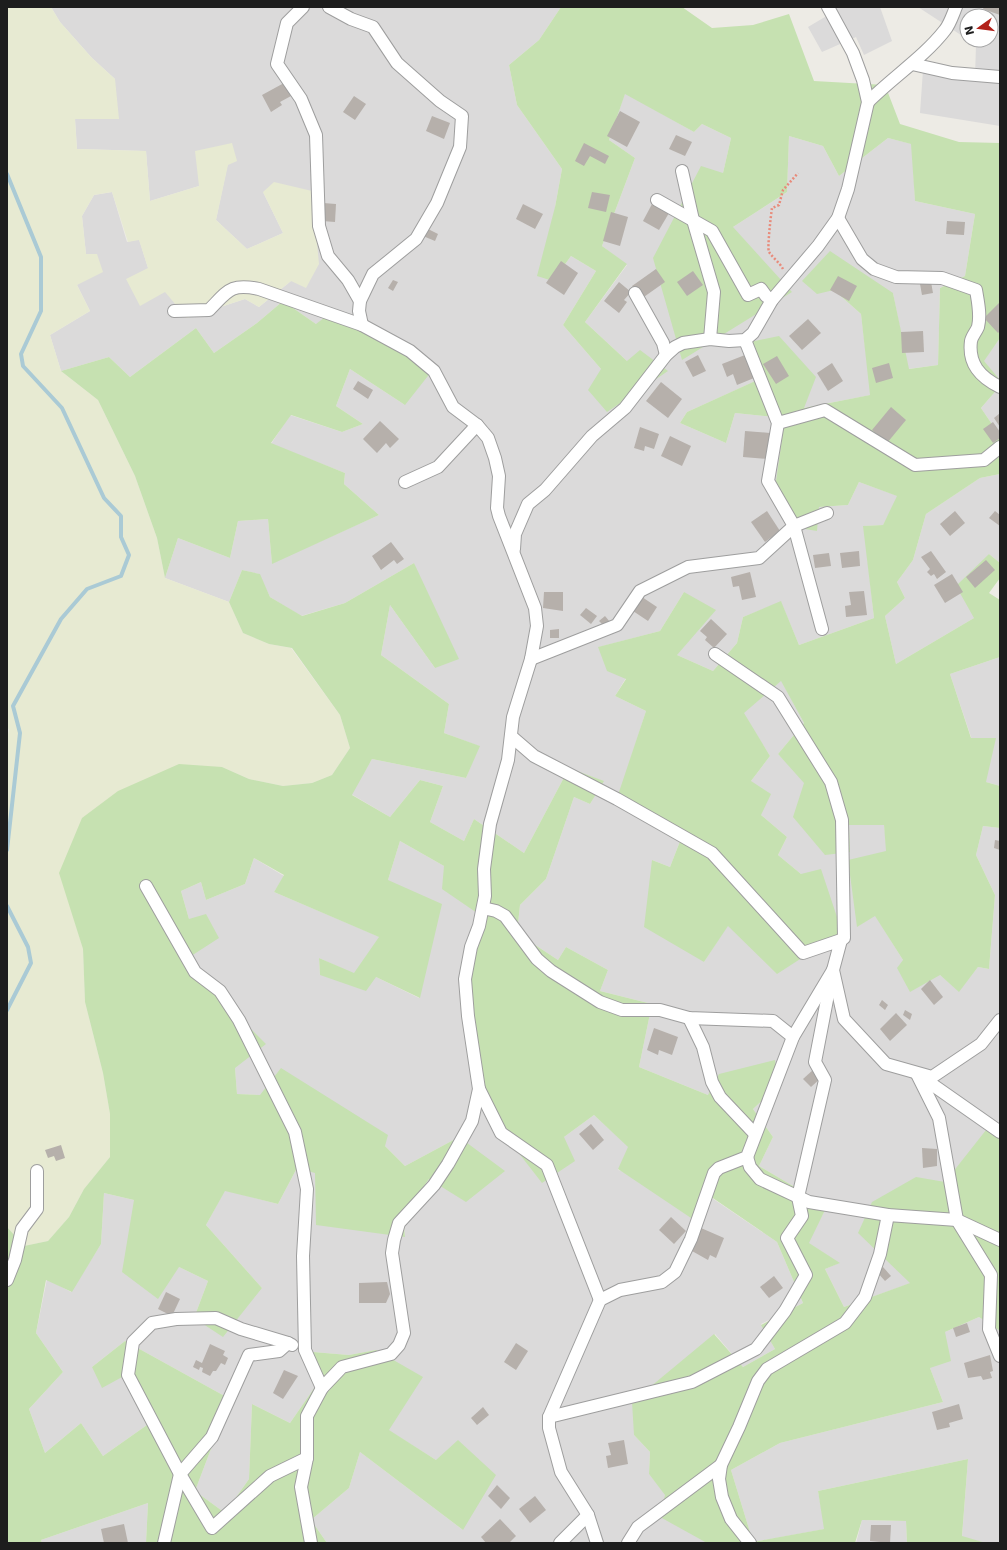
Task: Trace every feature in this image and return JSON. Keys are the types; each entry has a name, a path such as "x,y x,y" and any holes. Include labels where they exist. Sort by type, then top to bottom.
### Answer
{"street":[{"path":"303,7 287,23 277,64 301,100 316,135 319,226 328,256 348,280 360,301"},
{"path":"329,7 351,19 373,27 397,63 440,101 462,116 460,147 437,203 416,239 373,274 360,301 359,311 362,325"},
{"path":"514,549 515,534 528,504 545,490 592,436 625,408 666,354 683,343 710,339 729,341 745,340 753,333 772,300 818,246 838,218 848,189 868,102 863,80 853,52 828,7"},
{"path":"868,102 885,85 912,64 946,29 956,7"},
{"path":"912,64 952,73 1000,76"},
{"path":"682,171 693,220 714,292 710,339"},
{"path":"657,200 712,231 748,295 761,289 766,296 772,300"},
{"path":"838,218 862,259 874,269 896,277 942,278 976,290 979,309 978,328 972,340 970,358 979,372 988,380 1000,387"},
{"path":"174,311 209,310 230,289 246,286 259,289 362,325 410,351 434,371 453,407 477,425 488,438 499,476 497,508 514,549 535,608 537,626 531,659 513,717 512,737 508,760 490,824 486,850 485,896 479,926 471,947 465,979 468,1016 479,1089 501,1133 547,1165 600,1300"},
{"path":"635,293 663,343 666,354"},
{"path":"745,340 778,423 768,481 794,526 822,629"},
{"path":"778,423 824,410 915,465 984,460 1000,447"},
{"path":"405,482 438,467 477,425"},
{"path":"531,659 618,625 640,591 688,567 758,558 794,526 828,513"},
{"path":"549,1418 692,1382 756,1349 785,1311 806,1275 787,1238 802,1216 798,1197 825,1080 815,1062 833,970 841,940 844,938 842,820 831,782 778,697 715,654"},
{"path":"512,737 534,756 617,799 712,853 803,953 841,940"},
{"path":"146,886 195,972 220,991 239,1020 295,1132 307,1189 303,1256 305,1350 322,1388"},
{"path":"483,908 496,910 505,916 537,959 551,971 600,1002 622,1010 660,1010 689,1018 773,1021 793,1037"},
{"path":"833,970 793,1037 747,1157 750,1167 760,1179 810,1202 888,1215 957,1220 1000,1240"},
{"path":"833,970 844,1019 886,1064 917,1074 932,1077 981,1044 1000,1020"},
{"path":"689,1018 703,1047 712,1082 720,1097 755,1134"},
{"path":"917,1074 1000,1132"},
{"path":"917,1074 939,1118 957,1220 991,1275 989,1329 1000,1356"},
{"path":"311,1543 301,1487 307,1458 307,1416 322,1388 342,1368 391,1354 399,1345 404,1333 392,1253 399,1222 434,1185 448,1164 472,1121 479,1089"},
{"path":"597,1543 588,1515 561,1472 549,1428 549,1418 587,1326 600,1300 620,1290 662,1282 674,1272 691,1239 714,1173 719,1168 747,1157"},
{"path":"7,1280 15,1260 22,1229 37,1209 37,1171"},
{"path":"750,1543 732,1519 722,1497 719,1478 721,1465 758,1381 767,1369 845,1323 865,1297 880,1254 888,1215"},
{"path":"305,1350 288,1343 241,1329 216,1318 176,1319 152,1323 133,1342 128,1376 180,1474 212,1528 270,1476 307,1458"},
{"path":"164,1543 180,1474 212,1437 249,1355 279,1351 288,1343"},
{"path":"628,1543 638,1527 721,1465"},
{"path":"560,1543 588,1515"}],"path":[{"path":"780,276 783,268 769,252 767,247 771,228 770,218 772,208 779,205 783,190 798,172"}],"shaded area":[{"path":"51,7 561,7 539,40 509,65 517,105 562,169 555,207 553,281 571,256 596,271 563,325 601,369 627,361 585,322 627,265 602,246 635,158 609,140 625,93 694,132 702,124 731,138 723,173 733,227 787,192 789,136 823,146 839,176 888,138 912,144 915,201 975,214 965,276 940,288 938,365 908,369 893,293 834,290 861,314 871,395 803,408 767,376 687,412 680,423 726,443 735,413 785,418 819,507 848,505 859,482 898,496 883,525 864,526 874,618 799,645 781,602 743,617 737,643 713,671 677,655 684,592 660,631 599,647 626,678 615,696 646,711 619,795 684,831 670,867 652,860 704,962 728,925 801,874 778,855 787,837 761,815 751,781 770,756 743,713 781,680 804,723 778,754 848,825 884,824 887,851 858,926 875,915 903,960 940,975 959,991 978,967 989,969 995,895 976,855 983,826 1000,828 1000,1132 911,1283 844,1307 825,1269 839,1263 808,1243 827,1206 759,1166 773,1137 753,1109 779,1085 708,1095 639,1067 652,1004 600,991 608,970 566,947 558,960 517,933 520,905 546,879 574,797 590,804 603,781 569,768 524,853 474,819 464,841 430,822 443,786 420,780 390,817 351,794 372,759 466,778 479,746 444,733 449,704 381,655 390,605 435,668 414,563 345,603 301,616 270,597 259,574 242,570 229,602 165,578 178,538 230,558 238,521 268,519 272,563 379,515 344,484 345,473 271,444 290,415 342,432 363,424 336,406 350,369 405,405 316,324 283,301 257,323 214,353 196,328 130,377 109,357 61,371 50,335 90,311 77,285 97,255 86,254 82,216 94,195 112,192 127,242 139,239 148,268 187,318 245,299 259,307 291,281 319,264 263,192 283,233 247,249 216,220 232,143 199,186 150,201 146,151 77,149 75,119 115,79 92,58 60,22"},
{"path":"823,7 880,7 892,41 864,55 856,37 822,52 808,27 830,14"},
{"path":"918,7 1000,7 1000,126 920,113 923,70 975,77 976,48 999,48 999,8 959,8 959,34"},
{"path":"1000,338 1000,380 983,361"},
{"path":"1000,386 1000,436 981,408"},
{"path":"1000,474 1000,563 989,554 974,618 896,664 885,616 905,598 897,582 913,560 926,514 980,478"},
{"path":"1000,657 1000,786 986,782 950,674"},
{"path":"400,841 444,866 480,914 564,1137 594,1115 629,1147 618,1170 703,1192 777,1242 803,1303 761,1324 775,1349 743,1367 715,1334 634,1435 650,1452 649,1474 707,1543 327,1543 311,1520 349,1488 360,1452 463,1530 436,1460 388,1430 376,1350 349,1355 313,1352 317,1384 290,1423 252,1404 249,1479 225,1513 195,1491 230,1399 125,1341 92,1367 124,1376 147,1425 103,1456 81,1423 45,1453 29,1409 63,1372 36,1333 47,1279 71,1292 101,1244 104,1193 134,1200 179,1267 208,1281 194,1318 262,1288 206,1225 225,1190 278,1204 297,1168 315,1172 405,1236 403,1216 459,1137 405,1166 385,1146 260,1095 237,1094 235,1068 210,988 188,958 189,919 181,891 201,882 206,900 245,884 254,858 284,876 274,892 380,937 354,974 319,958 320,975 376,977 419,998 388,880"},
{"path":"979,1317 1000,1331 1000,1543 986,1543 962,1537 968,1459 818,1491 825,1529 753,1542 731,1470 780,1443 943,1402 930,1368 945,1332"},
{"path":"148,1503 146,1543 42,1543 41,1540"},
{"path":"862,1520 906,1521 907,1543 856,1543"}],"green space":[{"path":"7,7 51,7 60,22 92,58 115,79 119,119 75,119 77,149 146,151 150,201 199,186 195,151 232,143 237,161 228,165 216,220 247,249 283,233 263,192 274,182 312,191 319,264 306,288 291,281 259,307 245,299 187,318 165,292 140,306 126,279 148,268 139,240 128,242 112,192 94,195 82,216 86,254 97,254 103,272 77,285 90,311 50,335 61,371 98,400 135,476 157,538 165,578 229,602 243,633 269,644 291,648 340,715 350,748 332,775 312,783 283,786 249,779 222,767 72,912 83,949 85,1002 103,1073 110,1114 110,1157 84,1189 69,1217 48,1241 24,1246 7,1227 7,739 9,729 7,728"},
{"path":"561,7 682,7 712,28 753,25 789,14 814,81 885,85 900,124 959,142 1000,143 1000,338 984,361 1000,380 1000,386 981,408 1000,436 1000,474 980,478 926,514 913,560 897,582 905,598 885,616 896,664 974,618 956,586 989,554 1000,563 1000,578 989,593 1000,600 1000,657 950,674 971,738 996,738 986,782 1000,786 1000,828 983,826 976,855 995,895 989,969 978,967 959,992 940,975 910,992 897,968 903,960 875,916 857,927 848,860 886,851 884,825 849,825 850,852 825,855 793,817 804,783 778,754 804,723 781,681 744,713 770,756 751,781 771,794 761,815 787,837 778,855 801,874 821,869 842,932 777,974 728,926 704,962 644,927 652,860 670,867 684,831 618,795 646,711 615,696 626,679 607,671 598,647 660,631 684,592 716,610 677,655 713,671 737,643 743,617 781,601 799,645 874,618 863,526 883,525 897,496 859,482 848,505 819,507 817,531 799,528 775,488 785,418 735,413 726,443 680,423 687,412 766,376 750,342 779,336 816,377 804,408 870,395 861,314 834,290 817,294 802,281 830,251 893,293 909,369 938,365 940,288 965,276 975,214 915,201 911,144 888,138 839,176 823,146 789,136 787,192 733,227 792,292 682,360 653,258 701,166 723,173 731,138 702,124 694,132 625,94 609,140 635,158 602,246 627,264 585,322 627,361 640,350 668,371 607,412 588,390 601,369 563,325 596,271 571,256 553,281 537,276 555,207 562,169 517,105 509,65 539,40"},
{"path":"283,301 316,324 333,311 435,367 405,405 350,369 336,406 363,424 342,432 291,415 271,443 345,473 344,484 379,515 272,564 268,519 238,521 230,558 178,538 165,578 157,538 135,476 98,400 61,371 109,357 130,377 196,328 214,353 257,323"},
{"path":"414,563 459,659 435,668 390,605 381,655 449,704 444,733 480,746 466,778 372,759 352,795 390,817 420,780 443,786 430,822 464,841 474,819 524,853 569,768 604,781 590,804 574,797 546,879 520,905 517,933 558,960 566,947 608,970 600,991 652,1004 639,1067 708,1095 719,1074 775,1060 779,1085 753,1109 773,1137 759,1166 827,1206 809,1243 840,1263 825,1269 844,1307 910,1283 858,1233 872,1202 916,1177 945,1182 990,1125 1000,1132 1000,1331 979,1317 945,1332 951,1361 930,1368 943,1402 780,1443 731,1470 753,1542 824,1529 818,1491 968,1459 962,1536 986,1543 907,1543 906,1521 862,1520 855,1543 707,1543 660,1517 665,1495 649,1474 650,1452 634,1435 632,1402 714,1334 743,1367 775,1349 761,1325 803,1303 777,1242 704,1192 694,1220 618,1169 628,1147 594,1115 564,1137 575,1161 542,1183 486,1111 460,984 480,915 442,889 444,866 400,841 388,880 442,904 420,998 376,977 366,991 320,975 319,958 354,973 379,937 274,892 284,875 254,858 245,884 206,900 201,882 181,891 189,919 206,914 219,938 188,958 210,988 266,1044 235,1068 237,1094 260,1095 281,1068 388,1135 385,1146 405,1166 459,1137 505,1171 466,1202 429,1179 403,1216 405,1237 316,1225 315,1173 297,1168 278,1204 225,1191 206,1225 262,1288 223,1337 194,1318 208,1281 179,1267 158,1299 122,1272 134,1200 104,1193 101,1244 72,1292 46,1280 36,1333 63,1372 29,1409 45,1453 81,1423 103,1456 147,1425 124,1376 102,1388 92,1367 125,1341 230,1399 195,1491 225,1513 249,1479 252,1404 290,1423 317,1384 313,1352 349,1355 376,1350 423,1377 389,1430 436,1460 458,1440 496,1475 463,1530 360,1452 349,1488 311,1520 327,1543 146,1543 148,1503 41,1540 42,1543 7,1543 7,1227 24,1246 48,1241 69,1217 84,1189 110,1157 110,1114 103,1073 85,1002 83,949 59,873 82,818 118,791 179,764 222,767 249,779 283,786 312,783 332,775 350,748 340,715 292,648 269,644 243,633 229,602 242,570 260,574 270,597 302,616 345,603"}],"building":[{"path":"1000,7 1000,15 999,8 984,8"},
{"path":"284,83 291,96 280,102 282,105 271,112 262,95"},
{"path":"354,96 366,104 355,120 343,112"},
{"path":"620,111 640,122 627,147 607,136"},
{"path":"432,116 450,123 444,139 426,131"},
{"path":"676,135 692,142 685,156 669,149"},
{"path":"584,143 609,156 605,164 590,156 584,166 575,161"},
{"path":"592,192 610,195 606,212 588,208"},
{"path":"323,203 336,204 335,222 322,221"},
{"path":"523,204 543,214 535,229 516,219"},
{"path":"652,204 669,213 659,230 643,221"},
{"path":"611,212 628,217 620,246 603,241"},
{"path":"947,221 965,222 964,235 946,234"},
{"path":"426,228 438,234 435,241 423,236"},
{"path":"561,261 578,273 564,295 546,283"},
{"path":"656,269 665,282 641,299 632,286"},
{"path":"693,271 703,285 687,296 677,282"},
{"path":"838,276 857,286 849,301 830,290"},
{"path":"393,280 398,282 393,291 388,288"},
{"path":"619,282 631,292 624,300 627,302 619,313 604,301"},
{"path":"931,282 933,293 922,295 920,284"},
{"path":"1000,302 1000,331 998,333 984,318"},
{"path":"808,319 821,333 802,350 789,336"},
{"path":"923,331 924,352 902,353 901,332"},
{"path":"698,355 706,371 693,377 685,362"},
{"path":"745,355 754,378 737,385 733,374 727,377 722,364"},
{"path":"777,356 789,376 776,384 763,364"},
{"path":"832,363 843,381 828,391 817,373"},
{"path":"889,363 893,378 876,383 872,368"},
{"path":"358,381 373,390 368,399 353,389"},
{"path":"661,382 682,399 668,418 646,401"},
{"path":"891,407 906,420 887,443 872,430"},
{"path":"1000,413 1000,427 994,418"},
{"path":"380,421 399,439 390,448 386,443 377,453 363,439"},
{"path":"993,422 1000,432 1000,438 993,443 983,429"},
{"path":"640,427 659,434 654,449 645,446 644,451 634,448"},
{"path":"745,431 770,433 768,459 743,457"},
{"path":"670,436 691,446 682,466 661,456"},
{"path":"767,511 780,531 765,542 751,522"},
{"path":"955,511 965,523 950,536 940,524"},
{"path":"995,511 1000,515 1000,526 989,518"},
{"path":"391,542 404,559 397,564 394,560 381,570 372,556"},
{"path":"859,551 860,566 842,568 840,553"},
{"path":"931,551 946,572 937,579 934,574 931,576 927,572 930,569 921,557"},
{"path":"829,553 831,566 815,568 813,555"},
{"path":"986,560 995,570 975,588 966,577"},
{"path":"750,572 756,597 742,600 739,586 733,587 731,577"},
{"path":"952,574 963,592 945,603 934,585"},
{"path":"864,591 867,615 846,617 845,606 851,605 849,592"},
{"path":"544,592 563,592 563,611 543,608"},
{"path":"639,595 657,607 648,621 630,609"},
{"path":"586,608 597,616 591,624 580,615"},
{"path":"605,616 610,622 604,626 599,621"},
{"path":"711,619 727,634 714,648 705,640 707,637 700,631"},
{"path":"559,629 559,638 550,638 550,630"},
{"path":"995,840 1000,841 1000,850 994,848"},
{"path":"930,980 943,997 934,1005 921,989"},
{"path":"882,1000 888,1005 885,1010 879,1005"},
{"path":"905,1010 912,1014 910,1020 903,1015"},
{"path":"896,1013 907,1025 890,1041 880,1029"},
{"path":"654,1028 678,1037 672,1055 659,1050 658,1055 647,1050"},
{"path":"814,1069 822,1077 811,1087 803,1079"},
{"path":"591,1124 604,1140 593,1150 579,1134"},
{"path":"61,1145 65,1158 56,1161 54,1156 48,1158 45,1150"},
{"path":"922,1148 937,1149 937,1166 923,1168"},
{"path":"671,1217 686,1231 674,1244 659,1230"},
{"path":"701,1228 724,1238 716,1258 710,1255 708,1260 692,1251"},
{"path":"883,1267 891,1276 885,1281 877,1272"},
{"path":"774,1276 783,1288 769,1298 760,1287"},
{"path":"387,1282 390,1294 386,1303 359,1303 359,1283"},
{"path":"166,1292 180,1299 172,1316 158,1309"},
{"path":"967,1323 970,1332 956,1337 953,1328"},
{"path":"516,1343 528,1351 516,1370 504,1362"},
{"path":"210,1344 225,1351 223,1355 228,1358 225,1365 221,1363 216,1371 213,1371 210,1376 202,1372 203,1368 200,1367 199,1370 193,1367 196,1360 202,1363"},
{"path":"990,1355 993,1371 990,1372 992,1378 983,1380 981,1376 968,1378 964,1363"},
{"path":"284,1370 298,1376 283,1399 273,1393"},
{"path":"959,1404 963,1419 949,1423 950,1427 937,1430 932,1412"},
{"path":"483,1407 489,1415 477,1425 471,1418"},
{"path":"624,1440 628,1464 608,1468 606,1456 611,1455 608,1443"},
{"path":"497,1485 510,1498 501,1509 488,1496"},
{"path":"535,1496 546,1510 530,1523 519,1509"},
{"path":"500,1519 516,1536 509,1543 486,1543 481,1537"},
{"path":"124,1524 128,1543 104,1543 101,1529"},
{"path":"871,1525 891,1525 890,1543 870,1541"}],"waterway":[{"path":"7,174 41,257 41,311 21,354 23,366 62,408 104,498 121,516 121,537 129,555 121,576 87,589 61,619 13,706 20,733 7,850"},
{"path":"7,906 28,947 31,963 7,1010"}]}
